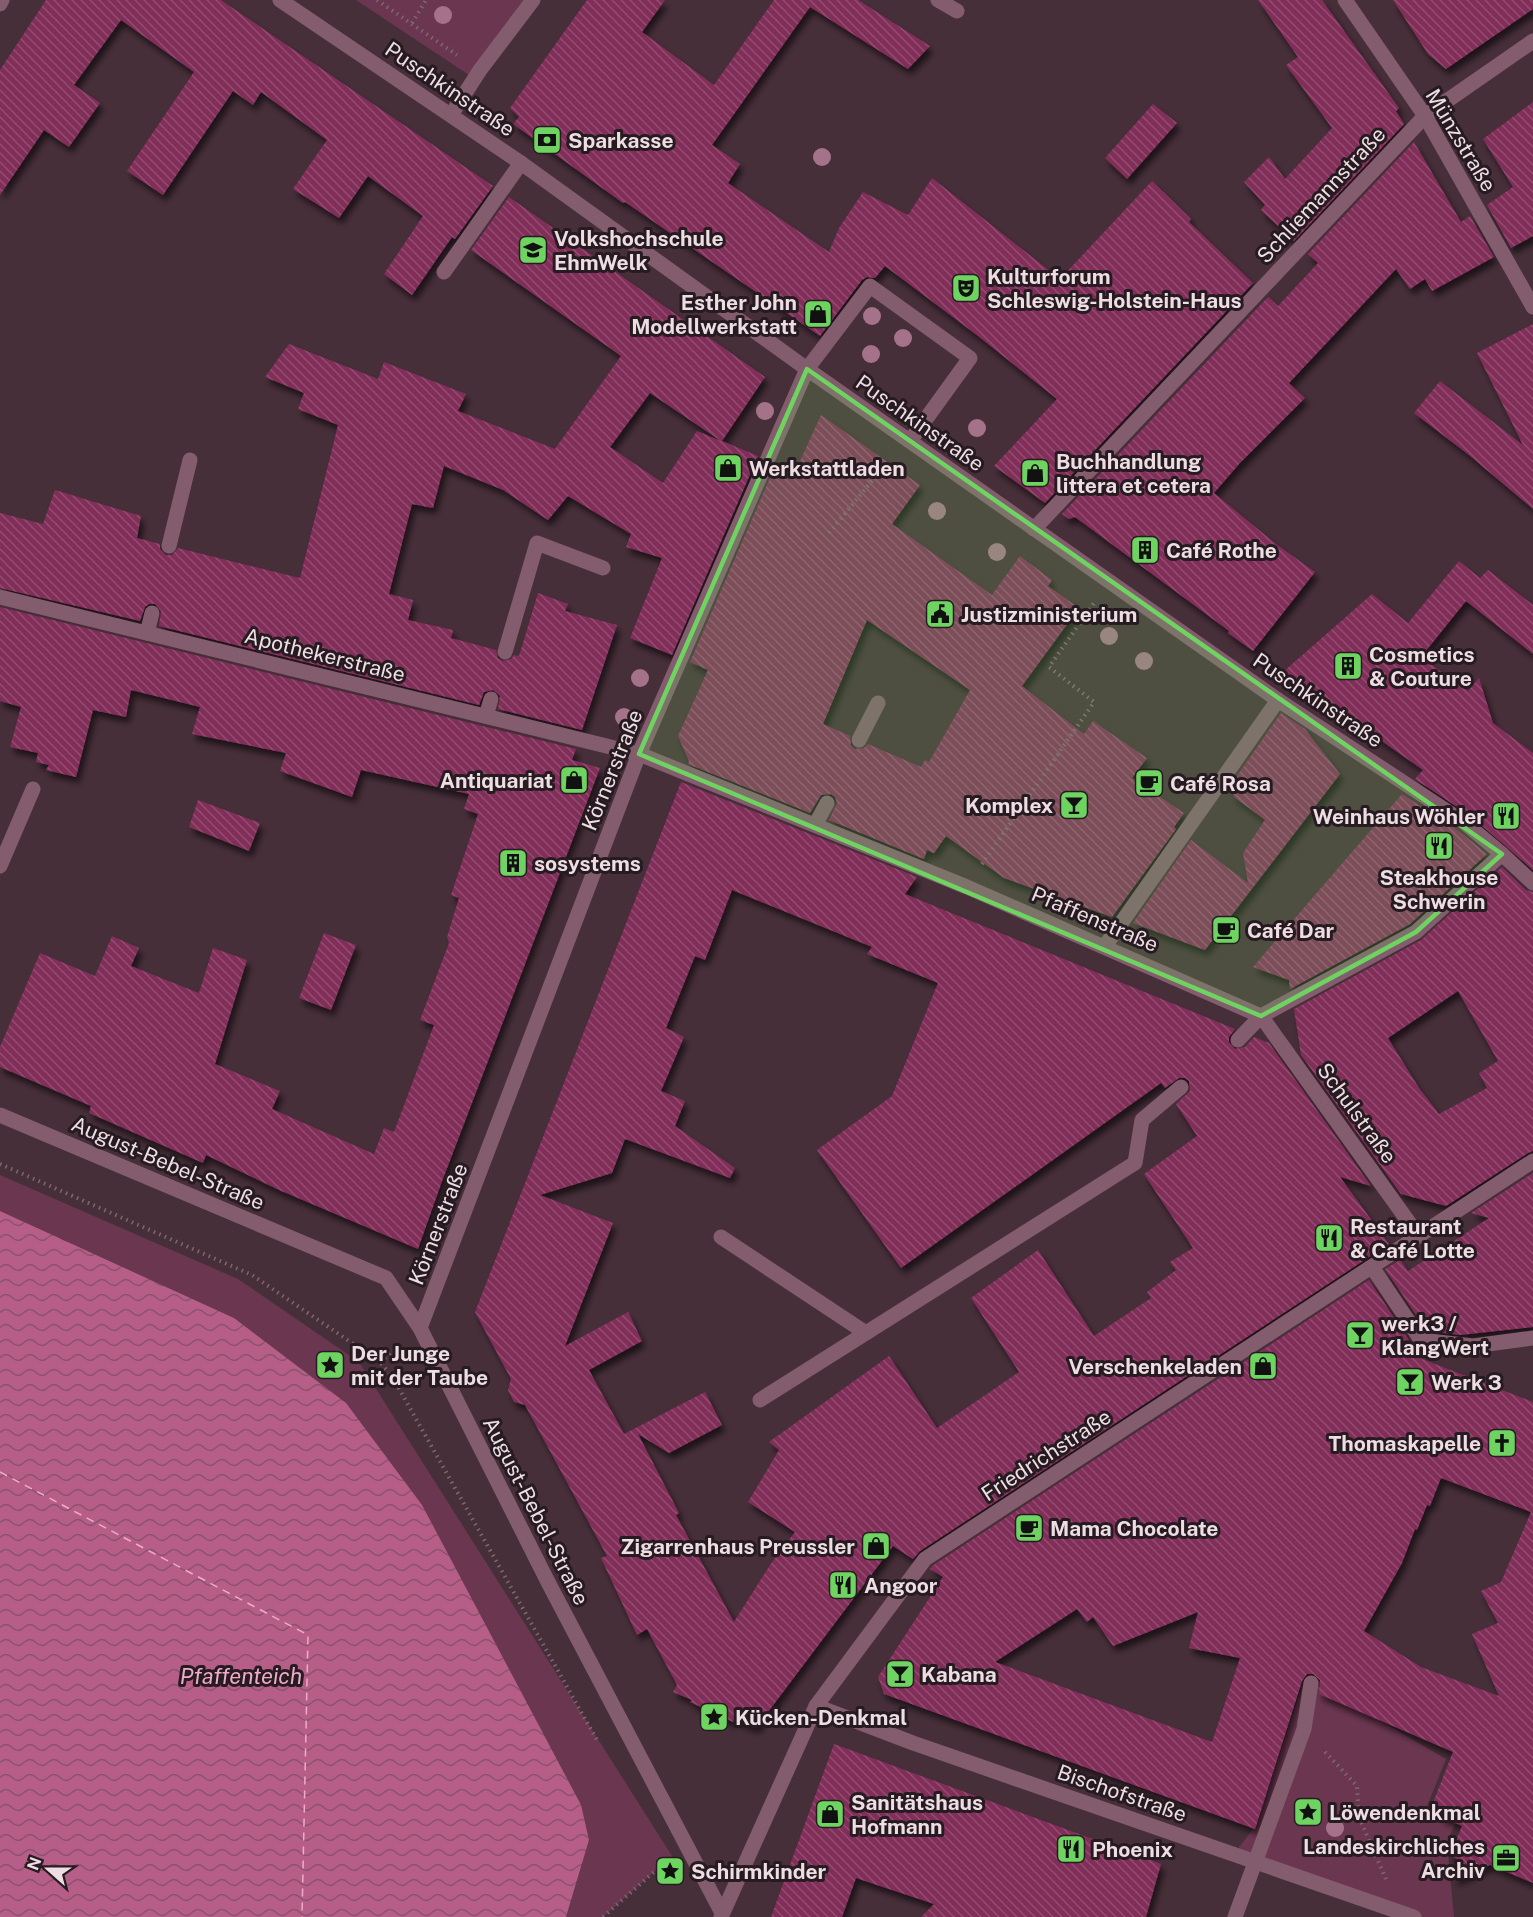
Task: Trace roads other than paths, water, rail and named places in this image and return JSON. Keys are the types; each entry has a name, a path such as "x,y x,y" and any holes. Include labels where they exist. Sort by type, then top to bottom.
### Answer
{"street":[{"path":"0,4 3,0"},
{"name":"Puschkinstraße","path":"280,0 522,163 807,369 1278,700 1465,823 1533,883"},
{"path":"451,115 480,70 533,0"},
{"path":"938,0 957,11"},
{"name":"Münzstraße","path":"1345,0 1425,116 1533,307"},
{"name":"Schliemannstraße","path":"1034,529 1425,116 1533,41"},
{"path":"444,272 522,163"},
{"name":"Körnerstraße","path":"420,1328 639,754 807,369 870,286 970,358 908,439"},
{"path":"169,546 190,460"},
{"path":"505,652 537,543 603,568"},
{"name":"Apothekerstraße","path":"0,597 639,754"},
{"path":"147,633 152,613"},
{"path":"486,716 491,699"},
{"path":"1105,946 1278,700"},
{"path":"859,740 878,703"},
{"name":"Pfaffenstraße","path":"639,754 967,887 1261,1016"},
{"path":"0,866 33,789"},
{"path":"814,825 827,802"},
{"path":"1238,1040 1261,1016 1416,932 1502,854"},
{"name":"Schulstraße","path":"1261,1016 1418,1235"},
{"path":"759,1400 1136,1163 1142,1120 1181,1087"},
{"name":"August-Bebel-Straße","path":"0,1114 386,1278 420,1328 553,1592 722,1915"},
{"name":"Friedrichstraße","path":"722,1915 816,1706 926,1559 1533,1161"},
{"path":"721,1237 866,1334"},
{"path":"1372,1267 1421,1340 1473,1346 1533,1338"},
{"path":"1235,1917 1304,1729 1311,1683"},
{"name":"Bischofstraße","path":"816,1706 913,1743 1414,1917"}],"water":[{"name":"Pfaffenteich","path":"0,1211 234,1318 346,1403 422,1505 581,1805 589,1840 566,1917 0,1917"}],"place":[{"name":"Sparkasse","path":"547,140"},
{"name":"Volkshochschule EhmWelk","path":"533,250"},
{"name":"Kulturforum Schleswig-Holstein-Haus","path":"966,288"},
{"name":"Esther John Modellwerkstatt","path":"818,314"},
{"name":"Werkstattladen","path":"728,468"},
{"name":"Buchhandlung littera et cetera","path":"1035,473"},
{"name":"Café Rothe","path":"1145,550"},
{"name":"Justizministerium","path":"940,614"},
{"name":"Cosmetics & Couture","path":"1348,666"},
{"name":"Antiquariat","path":"574,780"},
{"name":"Café Rosa","path":"1149,783"},
{"name":"Komplex","path":"1074,805"},
{"name":"Weinhaus Wöhler","path":"1506,816"},
{"name":"Steakhouse Schwerin","path":"1439,846"},
{"name":"sosystems","path":"513,863"},
{"name":"Café Dar","path":"1226,930"},
{"name":"Restaurant & Café Lotte","path":"1329,1238"},
{"name":"werk3 / KlangWert","path":"1360,1335"},
{"name":"Der Junge mit der Taube","path":"330,1365"},
{"name":"Verschenkeladen","path":"1263,1366"},
{"name":"Werk 3","path":"1410,1382"},
{"name":"Thomaskapelle","path":"1502,1443"},
{"name":"Mama Chocolate","path":"1029,1528"},
{"name":"Zigarrenhaus Preussler","path":"876,1546"},
{"name":"Angoor","path":"843,1585"},
{"name":"Kabana","path":"900,1674"},
{"name":"Kücken-Denkmal","path":"714,1717"},
{"name":"Löwendenkmal","path":"1308,1812"},
{"name":"Sanitätshaus Hofmann","path":"830,1814"},
{"name":"Phoenix","path":"1071,1849"},
{"name":"Landeskirchliches Archiv","path":"1506,1858"},
{"name":"Schirmkinder","path":"670,1871"}]}
